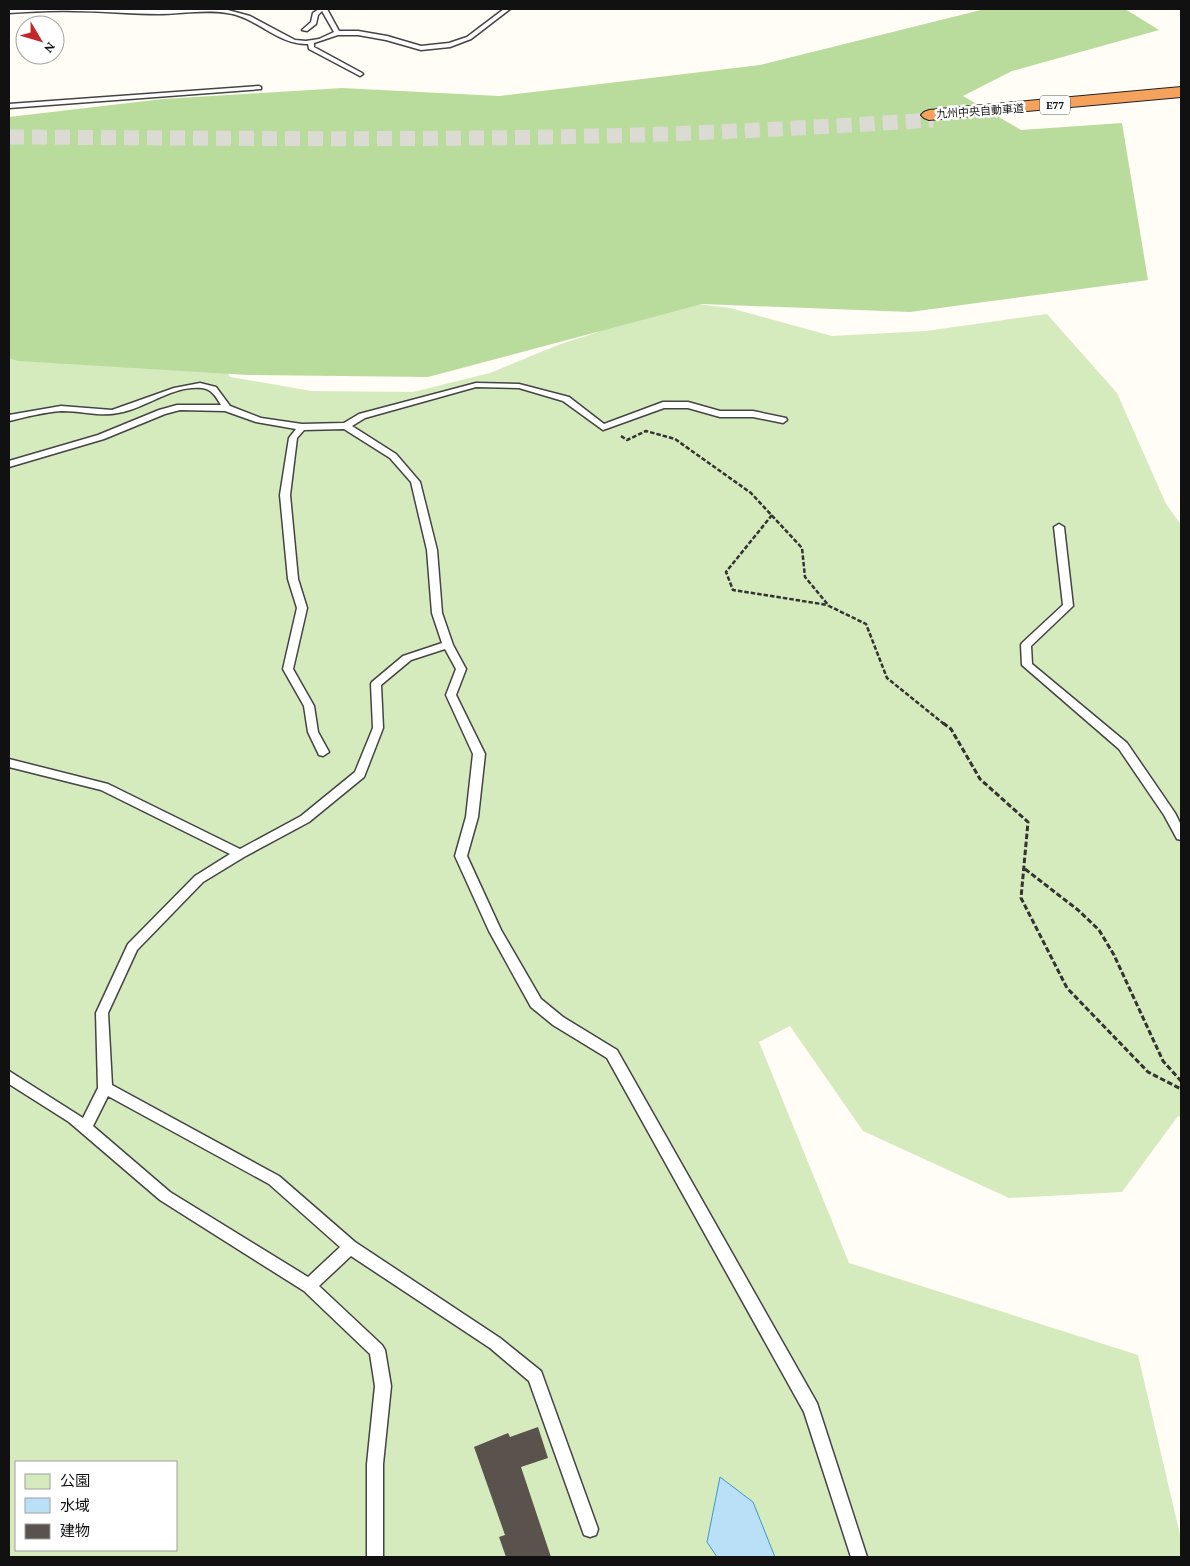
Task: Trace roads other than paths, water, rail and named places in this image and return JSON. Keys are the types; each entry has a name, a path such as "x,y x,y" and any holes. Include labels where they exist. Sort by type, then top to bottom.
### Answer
{"highway":[{"name":"九州中央自動車道","path":"1181,92 931,117 1181,97"}],"lane":[{"path":"9,11 72,9 144,12 230,12 254,19 287,40 312,43 325,40 337,33 358,33 387,38 421,48 450,45 469,38 507,9"},
{"path":"306,30 314,24 315,14 323,9 337,33"},
{"path":"312,43 311,48 360,74"},
{"path":"9,106 259,88"},
{"path":"9,464 102,437 162,412 180,407 226,408 259,420 302,426 346,426 362,416 476,385 519,386 566,398 603,427 663,405 688,405 720,414 753,414 783,420"},
{"path":"9,418 50,409 70,409 97,413 118,411 162,394 191,387 210,388 219,396 226,408"},
{"path":"302,426 293,438 284,495 293,579 302,608 288,669 309,706 313,732 323,752"},
{"path":"346,426 393,456 415,482 432,550 437,613 448,645 461,669 451,695 479,754 472,816 461,856 491,923 536,1003 558,1021 612,1054 811,1409 859,1557"},
{"path":"1059,527 1068,606 1026,646 1027,665 1123,746 1169,812 1181,836"},
{"path":"85,1128 105,1088 102,1013 132,947 199,879 240,854 305,819 360,774 378,728 376,684 407,658 448,645"},
{"path":"9,763 104,787 240,854"},
{"path":"9,1077 74,1118 165,1196 309,1286 377,1350 383,1386 375,1464 375,1557"},
{"path":"105,1088 274,1180 350,1247 494,1343 535,1376 590,1529"},
{"path":"309,1286 350,1247"}],"water":[{"path":"720,1477 753,1502 775,1557 717,1557 707,1542"}],"tunnel":[{"path":"9,137 323,139 558,137 822,127 933,120"}]}
